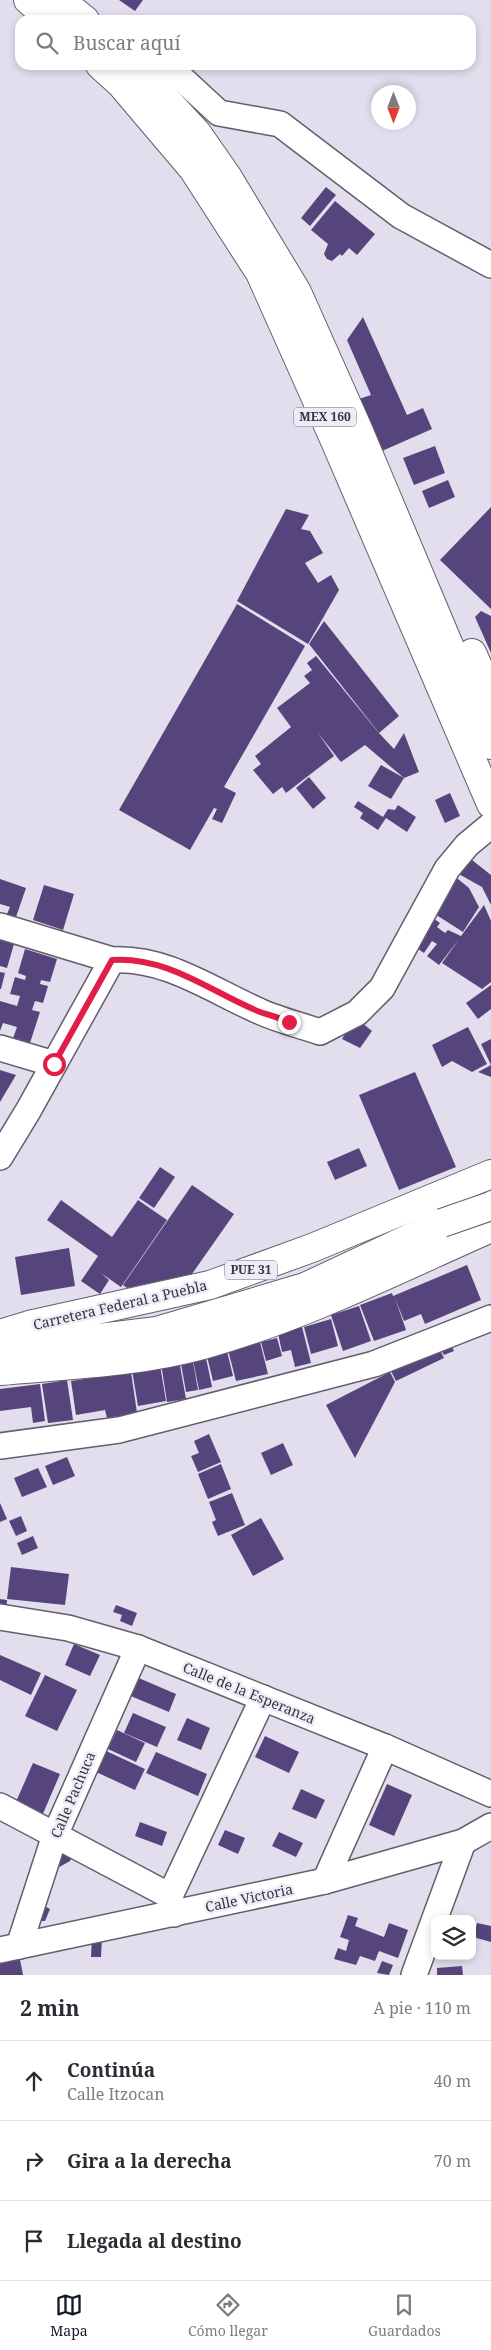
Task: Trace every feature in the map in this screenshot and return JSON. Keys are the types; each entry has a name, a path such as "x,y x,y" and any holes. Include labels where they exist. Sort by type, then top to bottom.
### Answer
{"main road":[{"path":"28,0 45,15"},
{"path":"60,0 79,15"},
{"name":"MEX 160","path":"106,70 120,83 193,168 260,273 487,695 491,745"},
{"name":"MEX 160","path":"139,70 196,133 227,176 297,292 347,435 491,804"},
{"path":"484,1177 473,1194 479,1216 491,1222"},
{"name":"Carretera Federal a Puebla","path":"0,1334 29,1325 210,1285 312,1248 484,1177"},
{"path":"0,1344 91,1339 157,1331 305,1287 442,1223 491,1206"},
{"path":"0,1371 117,1361 202,1345 294,1315 491,1228"}],"street":[{"path":"172,70 219,113 280,124 401,216 491,265"},
{"path":"0,926 112,960 130,959 186,974 259,1011 320,1032 357,1013 382,988 447,869 466,846 491,825"},
{"path":"0,1157 112,960"},
{"path":"0,1048 54,1064"},
{"path":"0,1446 119,1430 374,1364 491,1318"},
{"name":"Calle de la Esperanza","path":"3,1624 68,1628 138,1648 385,1747 491,1794"},
{"name":"Calle Pachuca","path":"10,1948 55,1835 138,1648"},
{"path":"0,1806 55,1835 172,1905 263,1698"},
{"path":"325,1881 385,1747"},
{"name":"Calle Victoria","path":"10,1948 172,1905 325,1881 463,1842 491,1826"},
{"path":"414,1975 463,1842"}],"building":[{"path":"119,0 143,0 135,11"},
{"path":"326,187 336,195 310,226 301,218"},
{"path":"335,201 375,234 357,255 349,248 342,256 340,254 332,261 327,259 324,254 328,244 311,230"},
{"path":"363,317 407,415 423,408 432,429 382,451 359,399 371,395 347,340"},
{"path":"435,446 445,473 414,485 403,458"},
{"path":"448,480 455,497 429,508 422,491"},
{"path":"491,507 491,609 440,560"},
{"path":"286,509 309,515 301,529 310,531 323,553 305,563 318,583 331,575 339,590 308,644 237,601"},
{"path":"237,604 305,646 224,787 236,793 222,823 212,819 217,809 214,808 190,850 119,810"},
{"path":"481,611 491,616 491,653 475,617"},
{"path":"324,621 399,716 379,733 309,644"},
{"path":"316,656 394,749 404,733 419,772 404,778 365,745 341,762 318,733 334,756 286,793 282,787 273,794 253,770 261,764 255,756 291,727 277,708 310,683 304,676 312,670 307,663"},
{"path":"381,765 404,778 391,799 368,786"},
{"path":"309,777 326,798 313,809 296,788"},
{"path":"450,793 460,816 445,823 435,800"},
{"path":"358,801 383,817 388,809 395,810 398,805 416,817 407,832 386,818 378,830 360,818 363,813 354,807"},
{"path":"467,856 491,875 491,905 482,887 457,873"},
{"path":"452,874 469,888 479,907 463,932 427,909"},
{"path":"0,879 26,888 16,917 7,914 10,907 0,904"},
{"path":"44,885 74,894 63,930 33,920"},
{"path":"484,905 491,921 491,982 482,989 442,963 460,938 439,965 427,956 437,944 432,941 424,953 408,942 427,914 440,923 437,927 445,933 448,930 461,936"},
{"path":"0,940 14,944 7,968 0,966"},
{"path":"25,949 57,959 50,982 41,980 40,984 48,986 43,1003 35,1001 32,1010 40,1012 29,1046 12,1041 17,1027 3,1023 0,1031 0,1001 17,1006 20,996 10,994 15,977 25,980 26,976 18,973"},
{"path":"0,972 5,973 1,989 0,989"},
{"path":"491,985 491,1009 478,1019 466,1003"},
{"path":"355,1017 372,1031 360,1048 342,1039"},
{"path":"468,1027 487,1064 472,1072 452,1061 442,1067 432,1045"},
{"path":"491,1039 491,1065 481,1044"},
{"path":"491,1065 491,1077 478,1072"},
{"path":"0,1070 16,1075 0,1102"},
{"path":"415,1072 456,1167 399,1190 359,1095"},
{"path":"359,1148 367,1166 335,1180 327,1162"},
{"path":"160,1167 175,1177 154,1208 139,1198"},
{"path":"192,1185 234,1214 192,1274 127,1288 123,1285"},
{"path":"61,1200 112,1237 138,1200 167,1220 121,1287 101,1273 109,1280 100,1294 81,1281 98,1256 47,1220"},
{"path":"69,1248 75,1286 21,1295 15,1257"},
{"path":"467,1265 481,1300 425,1324 421,1314 404,1321 395,1298 406,1330 374,1341 360,1305 392,1293 393,1296"},
{"path":"359,1306 371,1341 343,1351 331,1315"},
{"path":"331,1319 338,1346 311,1354 304,1327"},
{"path":"302,1327 311,1363 295,1367 291,1350 282,1352 278,1333"},
{"path":"259,1338 268,1374 236,1381 227,1346"},
{"path":"277,1338 282,1356 266,1361 261,1342"},
{"path":"448,1338 454,1351 444,1355 437,1343"},
{"path":"435,1340 444,1358 396,1381 387,1363"},
{"path":"226,1347 233,1376 213,1381 206,1352"},
{"path":"205,1353 212,1387 199,1390 192,1355"},
{"path":"192,1356 198,1390 186,1392 180,1358"},
{"path":"179,1360 186,1399 167,1402 161,1363"},
{"path":"160,1365 166,1401 138,1406 132,1370"},
{"path":"131,1372 137,1413 107,1418 105,1410 76,1415 71,1381"},
{"path":"390,1372 395,1382 355,1458 326,1405"},
{"path":"67,1380 73,1420 48,1423 42,1384"},
{"path":"40,1384 45,1421 33,1423 31,1407 0,1411 0,1389"},
{"path":"209,1434 221,1462 198,1472 191,1456 199,1453 194,1441"},
{"path":"283,1443 293,1465 271,1475 261,1453"},
{"path":"67,1457 75,1476 53,1485 45,1466"},
{"path":"221,1464 231,1489 208,1499 198,1474"},
{"path":"38,1468 47,1487 22,1497 14,1478"},
{"path":"232,1493 245,1525 218,1536 212,1522 216,1520 209,1502"},
{"path":"0,1503 7,1519 0,1522"},
{"path":"21,1516 27,1531 16,1536 9,1521"},
{"path":"261,1518 284,1559 253,1576 231,1535"},
{"path":"33,1536 38,1548 22,1555 17,1543"},
{"path":"11,1567 69,1574 65,1605 7,1599"},
{"path":"0,1599 7,1600 6,1613 0,1612"},
{"path":"116,1605 137,1613 132,1626 120,1621 122,1615 113,1612"},
{"path":"74,1644 100,1655 90,1676 65,1665"},
{"path":"0,1655 41,1673 31,1695 0,1680"},
{"path":"45,1675 77,1690 57,1731 25,1716"},
{"path":"134,1676 176,1694 169,1712 126,1694"},
{"path":"133,1713 166,1727 157,1747 124,1733"},
{"path":"187,1718 210,1728 201,1750 177,1740"},
{"path":"117,1730 145,1743 136,1762 108,1749"},
{"path":"265,1736 299,1752 289,1773 255,1757"},
{"path":"104,1750 145,1769 135,1790 94,1771"},
{"path":"156,1752 207,1774 198,1796 146,1773"},
{"path":"33,1763 60,1774 42,1816 15,1804"},
{"path":"387,1784 412,1795 394,1836 369,1825"},
{"path":"301,1789 325,1800 316,1819 292,1809"},
{"path":"140,1822 167,1832 162,1846 135,1836"},
{"path":"225,1830 245,1838 238,1854 218,1845"},
{"path":"279,1832 303,1843 296,1857 272,1846"},
{"path":"52,1850 72,1856 70,1861 54,1870"},
{"path":"42,1905 50,1909 45,1921 35,1921"},
{"path":"348,1915 358,1918 355,1926 384,1937 389,1923 408,1930 398,1958 379,1951 375,1961 360,1956 356,1965 334,1959 338,1948 346,1951 349,1940 340,1937"},
{"path":"477,1923 491,1926 491,1942 476,1938"},
{"path":"92,1936 102,1937 101,1957 91,1957"},
{"path":"19,1954 23,1975 0,1975 0,1957"},
{"path":"382,1961 393,1965 389,1975 377,1973"},
{"path":"462,1966 463,1975 437,1975 437,1968"}],"route":[{"path":"54,1064 112,960 130,959 186,974 259,1011 289,1022"}]}
